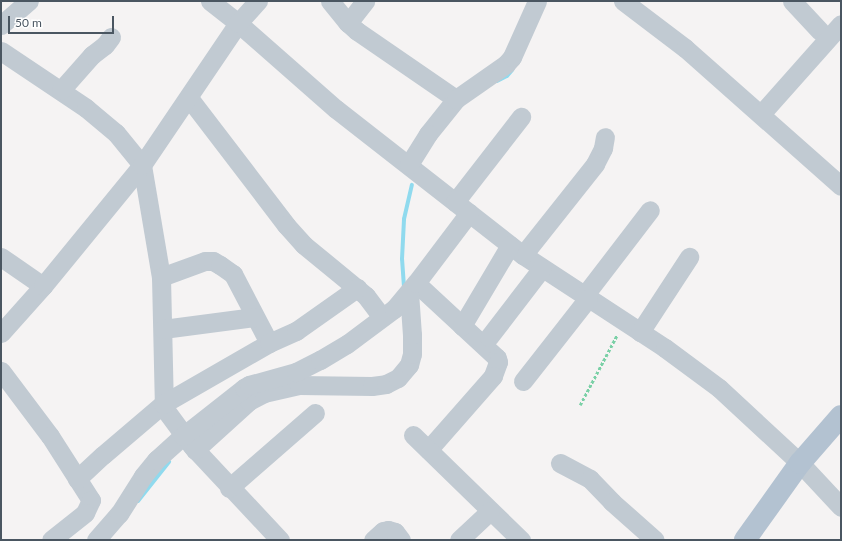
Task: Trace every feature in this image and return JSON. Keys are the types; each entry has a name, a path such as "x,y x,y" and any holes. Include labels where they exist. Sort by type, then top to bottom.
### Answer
{"main road":[{"path":"745,540 800,463 841,416"}],"street":[{"path":"1,25 29,1"},
{"path":"210,1 336,109 516,250 665,348 719,388 800,463 841,506"},
{"path":"1,333 43,286 142,165 238,24 258,1"},
{"path":"330,1 357,32 456,99"},
{"path":"348,23 366,1"},
{"path":"409,165 428,134 456,99 506,64 512,57 537,1"},
{"path":"792,1 820,31"},
{"path":"635,4 841,186"},
{"path":"760,114 841,24"},
{"path":"61,90 92,55 105,45 111,37"},
{"path":"1,51 86,108 116,133 142,165 161,277 163,404 167,414 195,450 280,540"},
{"path":"189,98 286,225 304,245 388,313"},
{"path":"96,540 119,514 149,468 183,436 249,385 296,372 320,360 347,344 388,313 411,289 462,207 521,118"},
{"path":"462,326 516,250 595,164 603,148 605,137"},
{"path":"523,381 650,210"},
{"path":"1,257 43,286"},
{"path":"632,327 689,257"},
{"path":"161,277 205,261 213,261 233,274 254,317 269,343"},
{"path":"488,337 542,268"},
{"path":"77,479 163,404 269,343 296,330 357,288"},
{"path":"411,289 462,326 497,358 498,362 493,376 428,450"},
{"path":"195,450 249,401 264,392 299,385 372,386 386,384 398,378 409,365 412,354 411,289"},
{"path":"163,329 254,317"},
{"path":"1,371 50,436 90,497 92,503 85,512 51,540"},
{"path":"230,488 315,414"},
{"path":"413,435 490,512 521,540"},
{"path":"560,463 590,479 612,502 655,540"},
{"path":"458,540 490,512"},
{"path":"373,540 383,531 388,530 395,532 401,540"}],"path":[{"path":"580,405 632,327"}],"waterway":[{"path":"497,81 507,76 512,70"},
{"path":"404,287 402,259 404,219 412,185"},
{"path":"138,501 169,462"}]}
